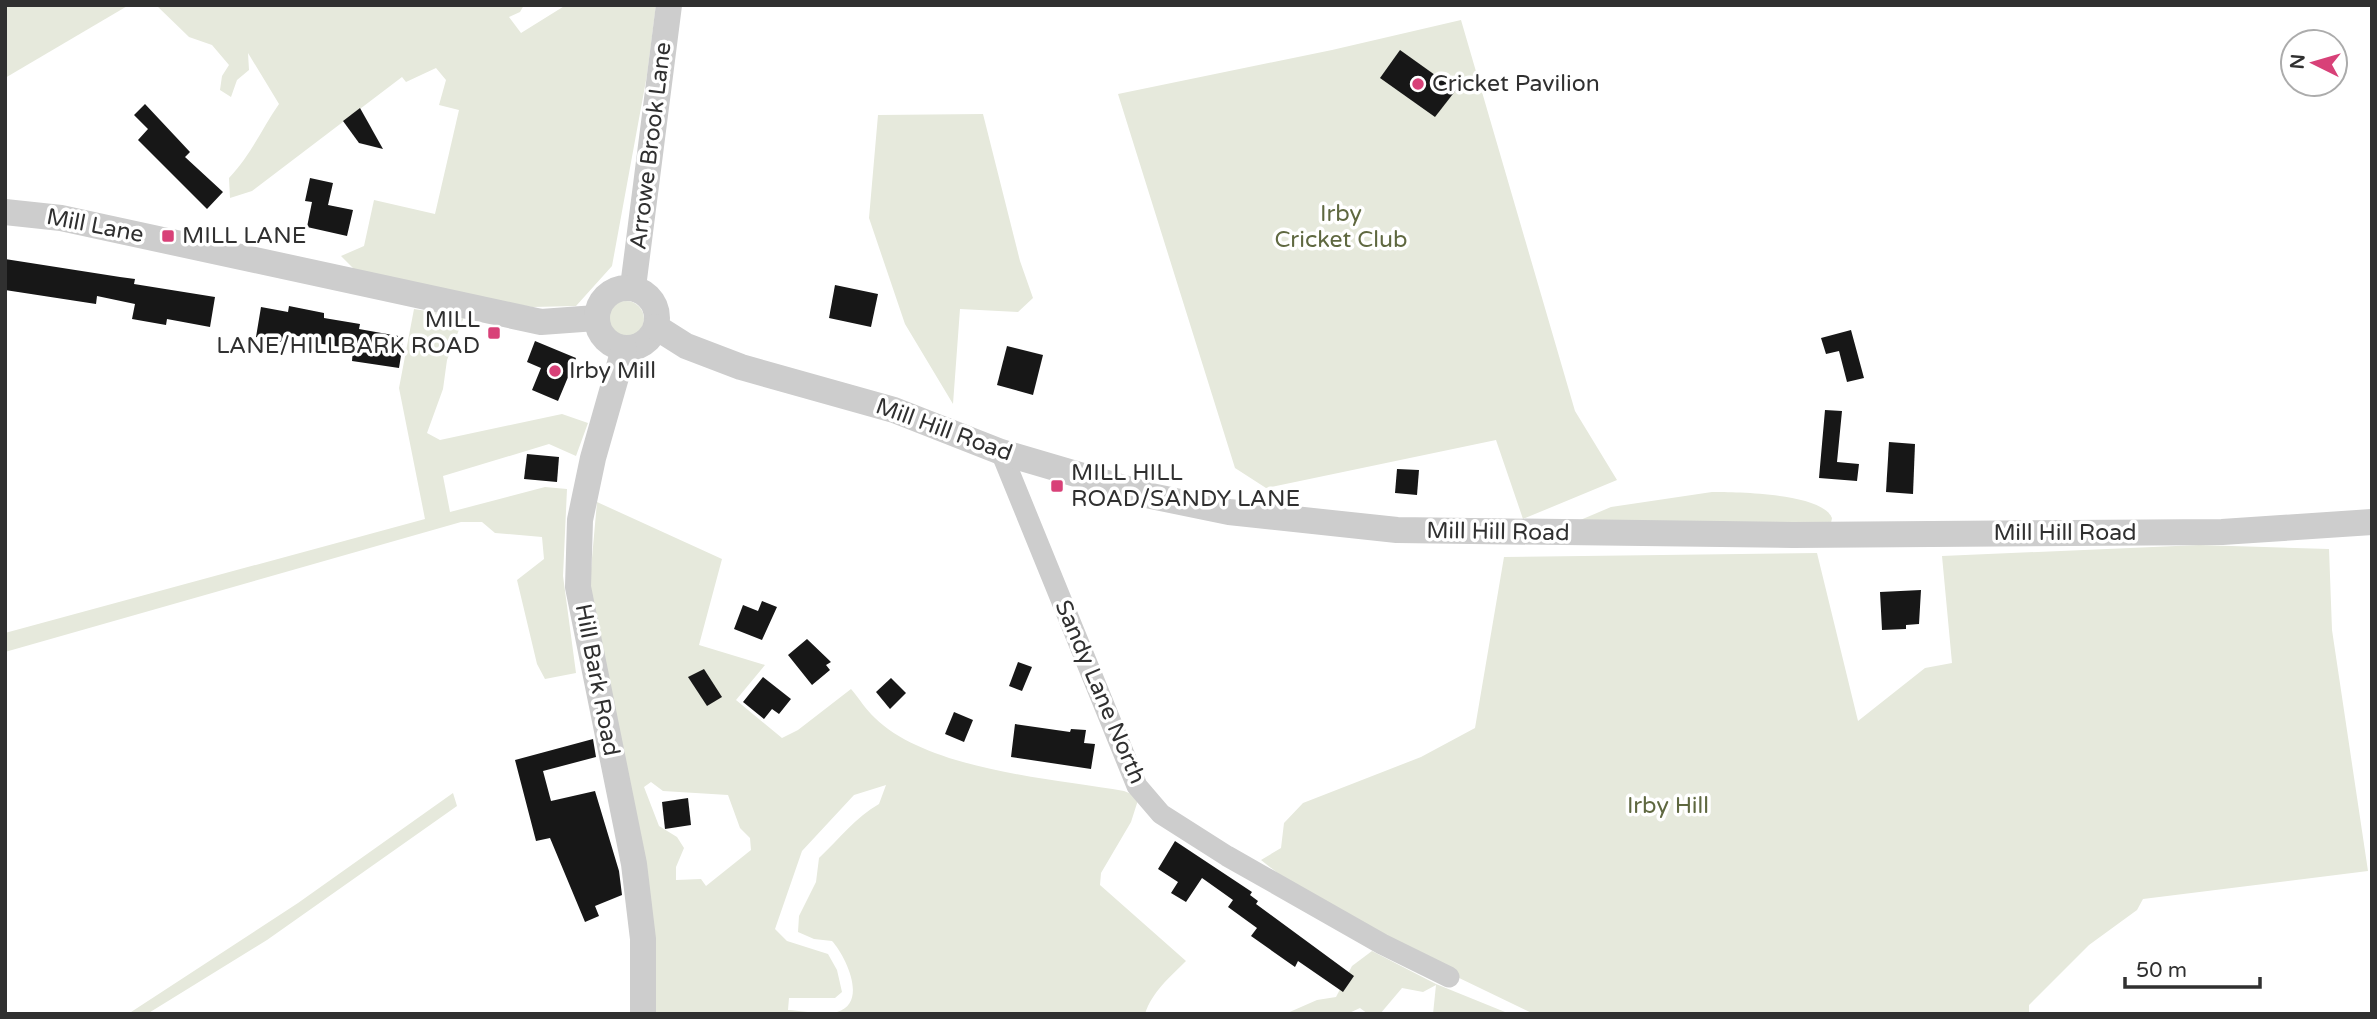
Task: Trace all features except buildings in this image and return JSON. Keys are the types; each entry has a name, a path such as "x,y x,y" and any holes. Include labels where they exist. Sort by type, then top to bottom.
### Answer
{"street":[{"name":"Arrowe Brook Lane","path":"633,287 669,5"},
{"name":"Mill Lane","path":"5,212 61,218 514,317 541,321 596,318"},
{"path":"633,287 650,298 655,309 656,327 646,341 624,349 603,337 596,318 607,294 633,287"},
{"name":"Mill Hill Road","path":"656,327 687,346 741,366 894,410 1001,452 1151,496 1229,512 1397,530 1793,535 2222,532 2372,522"},
{"name":"Hill Bark Road","path":"624,349 593,458 580,520 579,587 634,864 643,939 643,1014"},
{"name":"Sandy Lane North","path":"1001,452 1137,786 1161,814 1227,856 1382,944 1449,977"}],"green space":[{"path":"5,5 129,5 5,78"},
{"path":"156,5 524,5 520,12 509,17 521,33 566,5 656,5 647,75 612,266 576,306 532,307 440,290 354,269 341,256 364,246 374,200 435,214 459,110 439,105 446,80 436,68 406,82 402,77 252,191 230,198 229,178 250,151 279,104 248,53 249,70 237,80 231,97 220,90 222,76 229,65 212,45 189,37"},
{"name":"Irby Cricket Club","path":"1461,20 1575,411 1617,480 1523,519 1496,440 1266,488 1235,468 1118,94 1332,50"},
{"path":"983,114 1020,261 1033,298 1018,312 960,309 953,404 905,324 869,218 878,115"},
{"path":"626,301 639,306 644,319 639,332 626,337 613,332 608,319 613,306"},
{"path":"414,309 464,317 447,360 443,389 427,433 440,440 562,414 588,423 576,456 549,444 443,476 450,512 545,487 567,489 563,576 576,673 545,679 537,664 517,580 544,559 542,537 495,533 482,522 461,522 5,652 5,633 425,519 399,388"},
{"path":"1712,492 1777,496 1812,503 1825,510 1832,518 1831,523 1578,521 1611,507"},
{"path":"597,502 722,559 699,645 765,665 736,700 782,738 798,730 851,689 875,718 898,736 926,750 993,770 1124,791 1139,797 1131,822 1101,873 1100,885 1186,961 1157,992 1145,1014 652,1014 588,603","holes":["651,782 663,791 728,795 740,828 750,838 751,850 706,886 701,879 676,880 676,867 684,848 677,837 659,826 644,787","886,785 879,804 855,822 819,858 816,882 799,916 798,932 814,939 832,941 843,957 851,978 852,999 847,1007 837,1012 788,1010 789,998 835,998 842,992 837,970 828,954 787,941 775,929 802,851 854,795"]},
{"name":"Irby Hill","path":"2199,545 2329,549 2332,630 2368,871 2143,899 2137,910 2089,945 2029,1005 2029,1014 1534,1014 1426,962 1299,890 1261,860 1281,848 1284,823 1303,803 1421,757 1475,728 1504,557 1817,553 1858,721 1925,668 1952,663 1942,556"},
{"path":"453,793 457,806 267,940 147,1014 128,1014 298,903"},
{"path":"1372,951 1436,984 1510,1014 1433,1014 1436,985 1423,992 1402,988 1380,1014 1368,1014 1360,1008 1347,1014 1285,1014 1317,1000 1336,997 1352,966"}],"place":[{"name":"Cricket Pavilion","path":"1418,84"},
{"name":"MILL LANE","path":"168,236"},
{"name":"MILL LANE/HILLBARK ROAD","path":"494,333"},
{"name":"Irby Mill","path":"555,371"},
{"name":"MILL HILL ROAD/SANDY LANE","path":"1057,486"}]}
